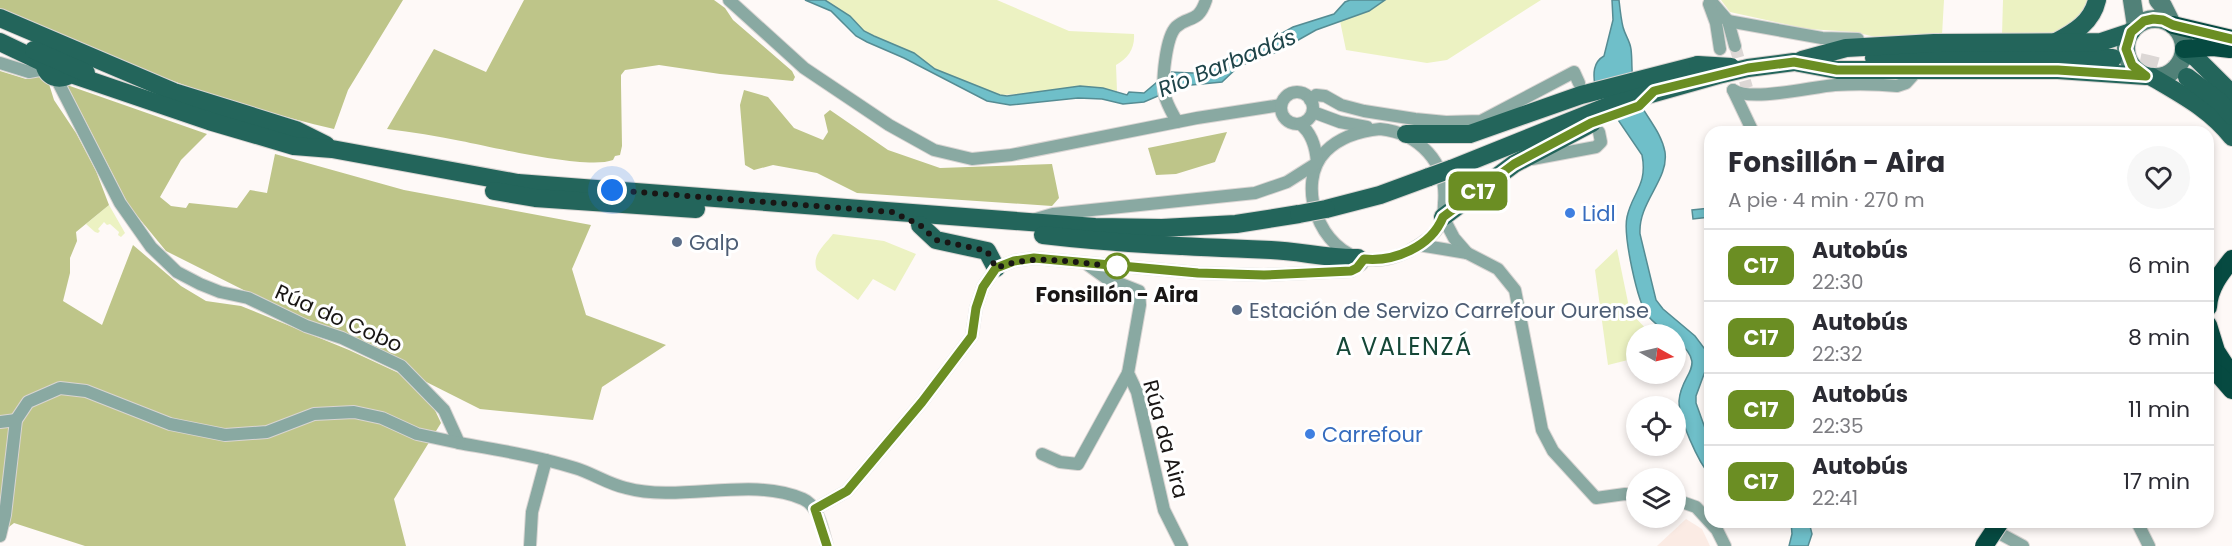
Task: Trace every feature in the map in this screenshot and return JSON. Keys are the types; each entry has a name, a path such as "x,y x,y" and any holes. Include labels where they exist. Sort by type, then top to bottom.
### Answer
{"highway":[{"path":"2173,25 2232,39"},
{"path":"2184,50 2213,47 2232,49"},
{"path":"2214,266 2232,252"},
{"path":"2214,286 2232,259"},
{"path":"2214,344 2232,376"},
{"path":"2214,372 2232,390"},
{"path":"1984,546 1996,528"}],"main road":[{"path":"2053,44 2071,35 2086,23 2095,10 2097,0"},
{"path":"0,18 51,59"},
{"path":"0,25 51,59 142,86 174,92 297,130 332,149"},
{"path":"1794,62 1846,48 1934,43 2101,42 2133,29"},
{"path":"0,34 126,92 209,121 294,146 332,149 518,183 1095,227 1162,228 1236,225 1326,209 1380,195 1608,106 1654,91 1748,68 1794,62 1863,58 2113,58"},
{"path":"0,42 44,63 51,59"},
{"path":"2184,50 2196,58 2232,94"},
{"path":"1794,62 1837,70 2058,70 2149,76 2197,103 2218,119 2232,137"},
{"path":"1406,134 1455,135 1581,95 1698,65 1748,68"},
{"path":"2187,77 2220,102 2232,116"},
{"path":"1443,217 1459,207 1499,174 1522,160 1591,123 1639,106 1654,91"},
{"path":"892,212 920,225 936,240 987,251 996,268"},
{"path":"920,225 1144,245 1274,250 1361,259"}],"street":[{"path":"729,0 804,69 889,125 934,150 972,159 1011,155 1177,122 1281,105 1288,95 1294,93 1300,93 1312,106 1340,123 1380,129 1406,134 1430,152 1437,165 1445,192 1443,217 1430,238 1396,257 1385,260 1361,259 1339,248 1315,213 1314,174 1317,163 1326,150 1343,138 1360,131 1380,129"},
{"path":"1177,122 1165,96 1166,60 1171,34 1179,25 1197,16 1206,0"},
{"path":"1708,0 1728,21 1735,46"},
{"path":"1708,0 1716,24 1720,49"},
{"path":"2132,0 2133,29 2126,49 2128,57 2138,72 2149,76 2161,76 2177,67 2182,60 2184,50 2183,40 2158,0"},
{"path":"2133,29 2144,21 2153,19 2163,20 2173,25"},
{"path":"1728,21 1822,38 1843,40 1871,38 1885,46"},
{"path":"0,63 29,72 51,59"},
{"name":"Rúa do Cobo","path":"51,59 120,204 140,233 177,272 220,292 248,298 306,326 342,338 401,366 444,410 459,443"},
{"path":"1751,126 1733,90 1755,97 1836,85 1897,86 1906,83 1917,71"},
{"path":"1281,105 1288,122 1300,124 1306,122 1316,95 1325,96 1341,105 1353,108 1415,119 1482,126 1577,77"},
{"path":"1749,96 1753,126"},
{"path":"1300,124 1314,143 1317,163"},
{"path":"1522,160 1596,147 1601,142 1599,132"},
{"path":"1025,222 1053,214 1255,193 1287,182 1317,163"},
{"path":"1443,217 1454,238 1467,253"},
{"path":"1419,244 1467,253 1498,269 1515,290 1542,430 1553,451 1596,498 1626,494"},
{"path":"815,509 847,491 922,402 972,336 976,308 983,287 996,268 1014,261 1034,258 1198,273 1264,275 1351,271 1357,268 1361,259"},
{"name":"Rúa da Aira","path":"1086,264 1106,278 1139,291 1140,305 1128,374 1137,392 1164,510 1182,546"},
{"path":"1042,454 1060,462 1078,464 1128,374"},
{"path":"0,536 5,515 16,420 28,402 60,388 86,391 170,424 225,435 267,432 314,414 354,412 382,418 417,434 576,468 626,488 663,493 773,491 805,499 815,509 827,546"},
{"path":"0,422 16,420"},
{"path":"530,546 532,512 546,460"},
{"path":"1686,504 1696,507 1704,516"},
{"path":"1715,528 1725,546"},
{"path":"1993,528 2023,546"},
{"path":"2141,528 2149,546"}],"shaded area":[{"path":"1686,519 1702,529 1710,546 1657,546 1676,528 1686,528"}],"green space":[{"path":"0,0 403,0 348,90 334,129 206,93 122,62 0,9"},
{"path":"524,0 714,0 725,8 733,20 792,71 795,77 793,81 659,65 625,70 621,75 622,146 620,155 615,156 613,160 600,162 562,160 443,137 387,129 434,49 486,72"},
{"path":"825,0 997,0 1069,31 1134,34 1134,39 1130,52 1116,65 1117,91 1080,86 1027,94 1000,95 935,69 914,53 864,31 850,16"},
{"path":"1385,0 1541,0 1447,60 1427,63 1346,50 1340,21 1369,11"},
{"path":"1721,0 1944,0 1942,35 1895,42 1855,32 1808,29 1730,12"},
{"path":"2003,0 2091,0 2067,33 2002,35"},
{"path":"0,71 26,79 43,75 49,84 54,100 76,133 96,171 109,205 76,232 77,241 70,258 70,273 63,301 102,325 133,245 181,286 206,301 241,306 349,350 403,375 433,406 441,423 394,499 406,546 85,546 14,523 0,534"},
{"path":"67,85 207,134 181,160 160,197 171,206 186,208 189,203 237,208 250,190 267,193 275,154 404,190 591,225 572,269 586,315 666,345 602,387 593,420 480,409 166,251 129,206"},
{"path":"744,90 768,97 794,128 823,140 828,132 824,115 830,110 888,150 940,168 1052,164 1059,198 1052,206 857,193 817,173 773,165 754,170 745,165 740,105"},
{"path":"1227,132 1215,162 1176,174 1156,175 1148,148"},
{"path":"109,205 125,233 121,237 110,224 107,225 104,222 98,229 100,231 98,233 86,224"},
{"path":"833,234 884,241 916,254 895,291 873,279 858,300 817,270 817,255"},
{"path":"1617,249 1630,312 1641,324 1626,324 1626,360 1608,365 1595,270"}],"water":[{"name":"Rio Barbadás","path":"805,0 825,0 850,16 864,31 914,53 935,69 1007,96 1080,86 1103,88 1127,95 1129,92 1144,93 1169,72 1193,73 1206,70 1223,60 1252,50 1293,27 1334,14 1350,0 1385,0 1369,11 1316,30 1277,52 1239,66 1222,82 1181,86 1144,102 1123,104 1102,99 1078,98 1010,105 987,101 904,58 867,42 856,36 831,11"},
{"path":"1612,0 1619,0 1623,27 1630,43 1634,89 1643,109 1660,136 1665,152 1662,172 1644,212 1640,234 1656,300 1681,324 1656,324 1648,316 1640,297 1632,268 1626,226 1629,209 1643,174 1642,155 1595,86 1596,65 1604,56 1613,20"},
{"path":"1704,209 1704,218 1693,219 1692,210"},
{"path":"1686,328 1704,348 1704,374 1696,396 1696,403 1704,425 1704,467 1686,429 1686,396 1680,396 1691,370 1691,357 1686,349"},
{"path":"1792,528 1810,528 1812,534 1808,546 1789,546"}],"tunnel":[{"path":"1735,46 1747,88"},
{"path":"2113,58 2151,64 2187,77"}],"bus line":[{"name":"C17","path":"827,546 815,509 847,491 922,402 972,336 976,308 983,287 996,268 1014,261 1034,258 1198,273 1264,275 1351,271 1362,264 1364,259 1385,260 1416,247 1430,238 1443,217 1514,164 1591,123 1639,106 1654,91 1748,68 1794,62 1837,70 2058,70 2146,76 2132,65 2126,49 2131,32 2144,21 2163,20 2173,25 2232,39"}],"place":[{"name":"Lidl","path":"1570,213"},
{"name":"Galp","path":"677,242"},
{"name":"Fonsillón - Aira","path":"1117,266"},
{"name":"Estación de Servizo Carrefour Ourense","path":"1237,310"},
{"name":"Carrefour","path":"1310,434"}],"district":[{"name":"A VALENZÁ","path":"1404,346"}],"route":[{"path":"612,190 892,212 920,225 936,240 987,251 996,268 1014,261 1034,258 1117,266"}]}
